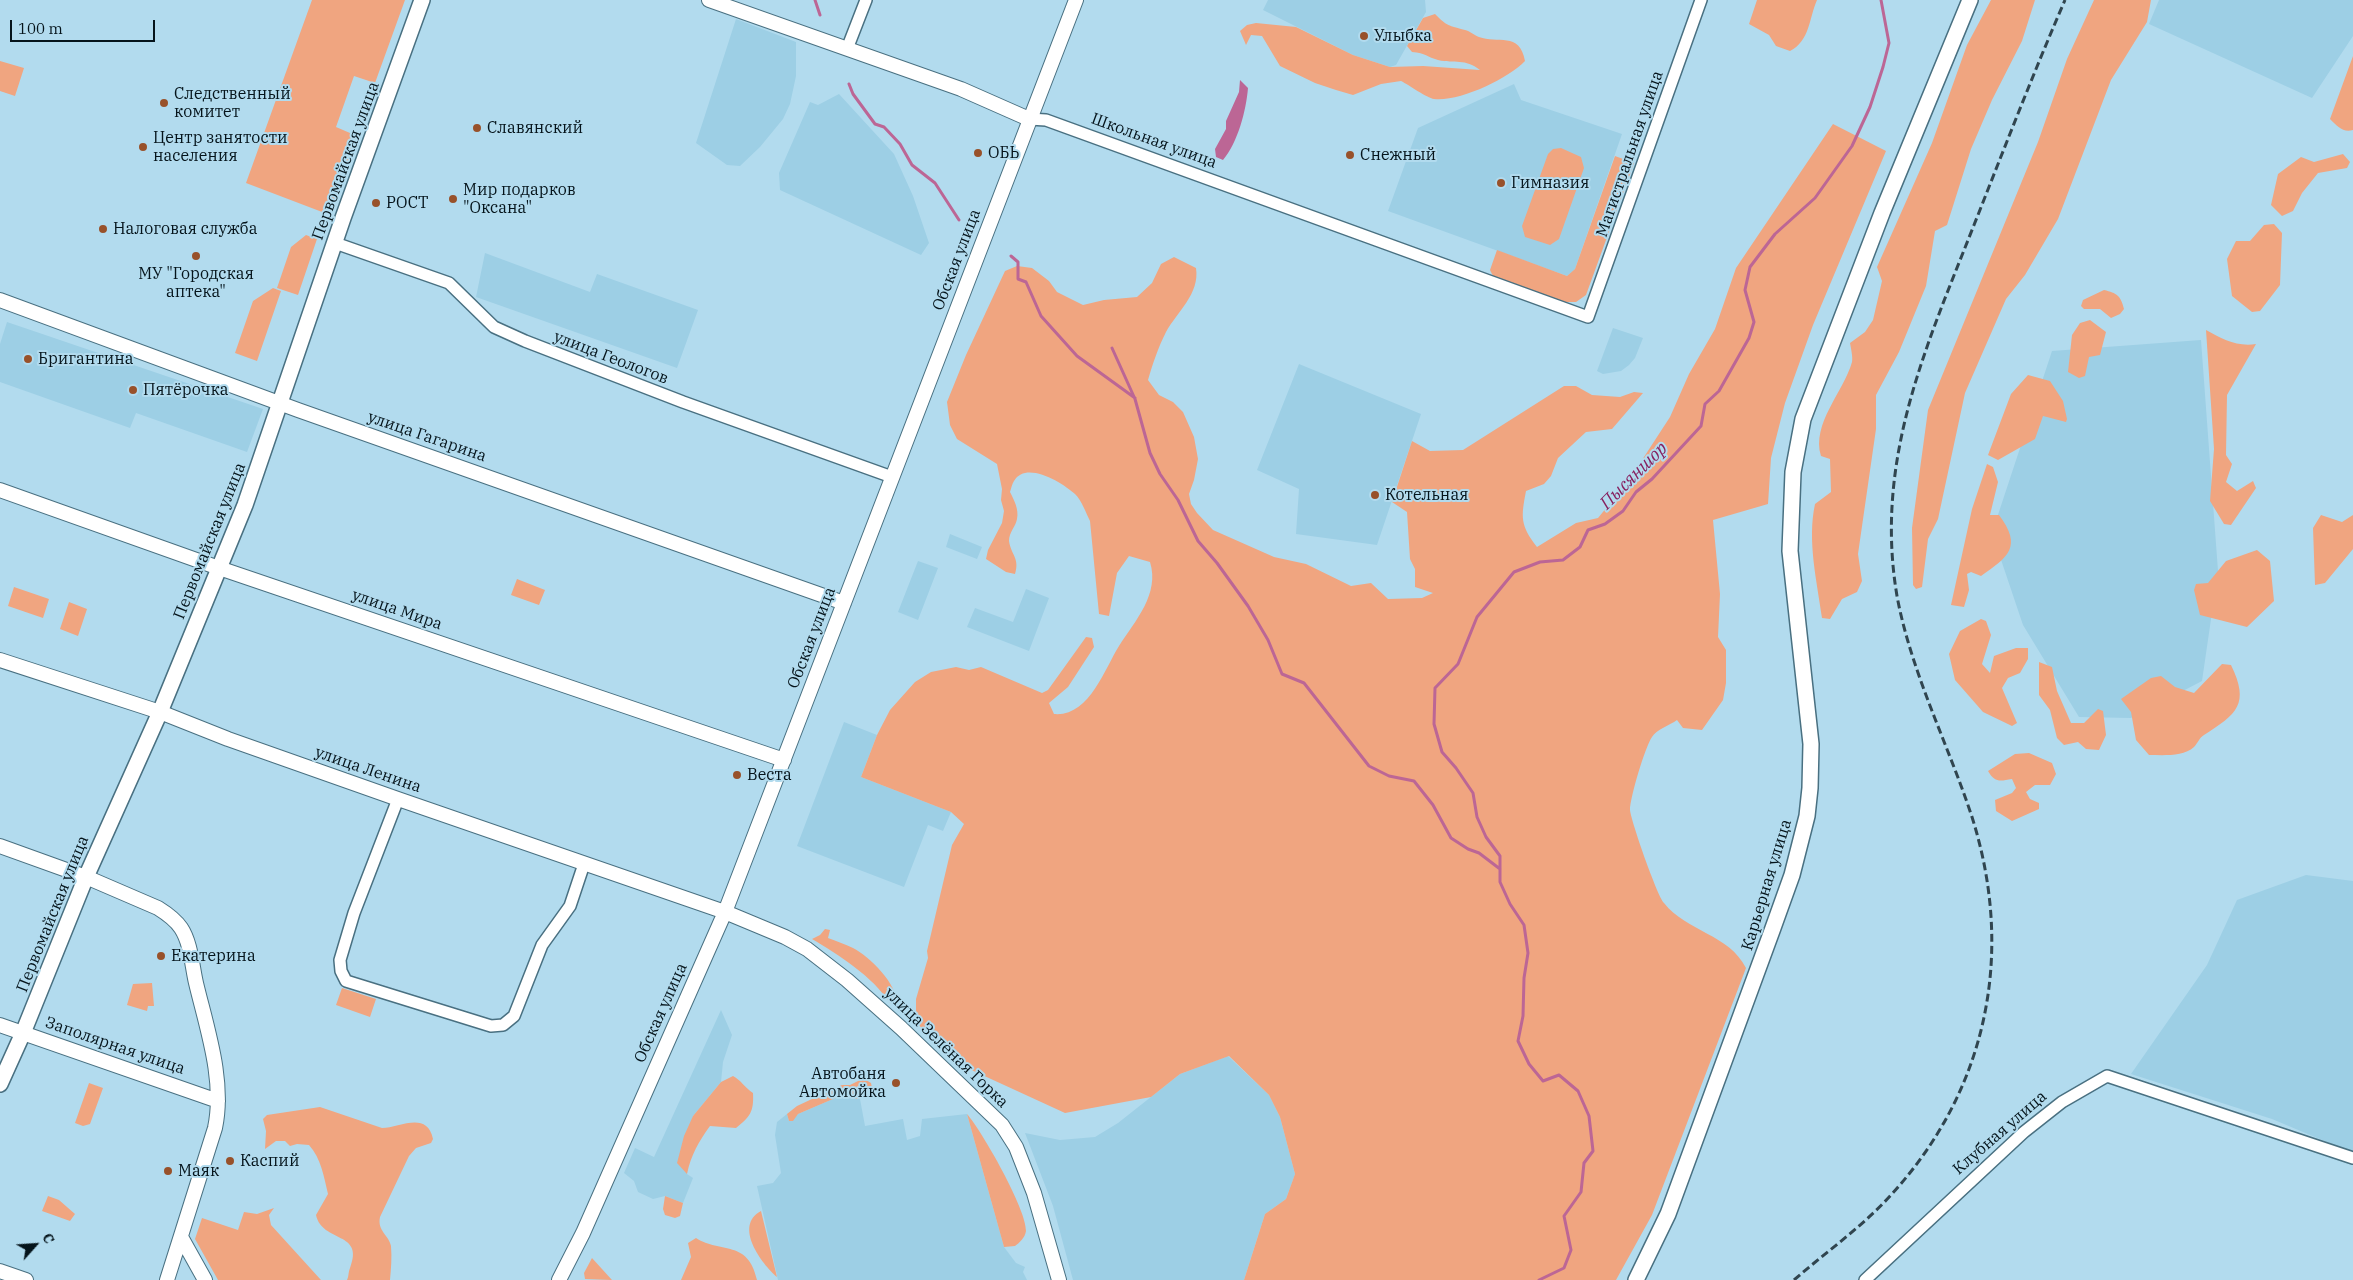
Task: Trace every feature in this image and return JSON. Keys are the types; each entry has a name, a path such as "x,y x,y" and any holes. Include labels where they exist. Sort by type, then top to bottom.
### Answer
{"main road":[{"name":"Первомайская улица","path":"0,1084 23,1033 86,877 160,712 248,496 335,242 422,0"},
{"name":"Карьерная улица","path":"1636,1280 1668,1214 1774,928 1794,866 1807,816 1811,744 1790,551 1792,472 1803,419 1882,213 1970,0"}],"street":[{"name":"Школьная улица","path":"709,0 961,89 1029,119 1046,120 1588,317"},
{"path":"847,49 866,0"},
{"name":"Обская улица","path":"558,1280 583,1233 725,912 1076,0"},
{"name":"Магистральная улица","path":"1588,317 1701,0"},
{"name":"улица Геологов","path":"335,242 449,283 494,327 533,345 683,402 892,477"},
{"name":"улица Гагарина","path":"0,300 281,404 844,603"},
{"name":"улица Мира","path":"0,490 219,568 784,760"},
{"name":"улица Ленина","path":"0,660 160,712 228,739 725,912"},
{"path":"398,799 354,913 340,960 341,971 346,981 491,1026 503,1025 514,1016 542,945 570,906 584,864"},
{"path":"0,846 86,877 166,913 181,928 188,948 212,1055 218,1101 215,1128 167,1280"},
{"name":"улица Зелёная Горка","path":"725,912 785,937 829,965 901,1028 1002,1125 1016,1147 1034,1193 1059,1280"},
{"name":"Заполярная улица","path":"0,1025 218,1101"},
{"name":"Клубная улица","path":"1865,1280 2024,1132 2062,1102 2107,1076 2353,1158"},
{"path":"181,1237 206,1280"},
{"path":"0,1271 26,1280"}],"shaded area":[{"path":"312,0 405,0 375,83 354,76 336,127 357,136 330,215 246,183"},
{"name":"Улыбка","path":"1268,0 1425,0 1426,12 1396,65 1390,67 1353,55 1263,10"},
{"path":"1757,0 1817,0 1808,28 1797,47 1790,51 1776,46 1769,35 1749,24"},
{"path":"1991,0 2035,0 2022,41 1992,100 1971,149 1947,225 1935,231 1926,286 1899,352 1876,395 1876,429 1858,554 1862,581 1857,592 1842,599 1830,619 1822,618 1812,547 1813,518 1815,504 1831,492 1830,459 1821,456 1820,432 1852,362 1850,343 1865,332 1873,320 1882,281 1877,267 1932,143 1967,45"},
{"path":"2094,0 2151,0 2147,22 2111,80 2058,219 2025,275 2006,299 1965,393 1938,519 1928,539 1922,587 1916,589 1913,585 1912,528 1928,410 2038,142 2067,59"},
{"path":"2159,0 2353,0 2353,36 2312,98 2149,24"},
{"path":"1435,14 1449,25 1479,37 1513,42 1522,52 1525,61 1495,82 1456,97 1434,99 1401,81 1381,84 1353,95 1315,83 1280,66 1262,36 1251,35 1246,45 1240,31 1247,25 1256,23 1296,27 1353,55 1390,67 1423,66 1480,70 1470,64 1438,60 1412,52 1407,46 1423,18"},
{"path":"736,19 796,42 796,76 790,104 783,119 760,147 740,166 727,165 696,143"},
{"path":"2353,56 2353,130 2346,131 2330,119"},
{"path":"0,61 24,68 15,96 0,91"},
{"path":"1240,80 1248,88 1245,106 1237,135 1223,160 1216,157 1215,149 1226,129 1226,121 1239,92"},
{"name":"Гимназия","path":"1514,84 1521,100 1622,134 1575,269 1567,276 1388,211 1418,128"},
{"path":"839,94 894,154 913,196 929,243 921,255 780,190 779,173 810,102 818,105"},
{"path":"1833,124 1886,151 1813,325 1785,403 1771,458 1768,504 1713,520 1720,594 1718,637 1726,650 1726,683 1723,700 1702,730 1683,728 1677,720 1654,734 1642,761 1630,810 1639,842 1664,903 1684,921 1719,940 1739,957 1746,968 1652,1215 1616,1280 1244,1280 1265,1214 1286,1199 1295,1174 1280,1117 1269,1095 1229,1056 1180,1074 1151,1097 1065,1113 954,1062 916,1022 916,999 928,958 927,951 952,845 964,824 951,812 861,777 877,735 890,710 915,682 931,672 956,667 969,670 981,667 1042,693 1048,690 1086,637 1092,638 1094,647 1068,687 1049,703 1054,714 1066,713 1077,708 1086,700 1101,679 1144,607 1152,585 1150,562 1129,556 1117,573 1109,616 1099,614 1090,521 1075,494 1062,484 1035,473 1020,475 1013,482 1010,492 1017,512 1016,522 1009,541 1016,560 1015,574 1006,572 986,559 988,550 1002,523 1004,511 997,464 957,439 950,425 947,402 966,355 1005,271 1017,266 1032,268 1049,281 1057,292 1083,305 1104,300 1137,297 1152,283 1161,264 1174,257 1196,268 1195,286 1187,302 1166,332 1148,380 1159,395 1173,402 1183,412 1194,437 1198,459 1189,494 1191,504 1197,513 1213,530 1274,557 1306,564 1351,586 1371,583 1388,599 1422,598 1433,593 1415,587 1415,569 1410,559 1407,512 1392,502 1412,441 1430,451 1463,450 1564,386 1576,386 1592,395 1620,397 1634,392 1643,393 1612,429 1586,432 1558,458 1551,476 1544,484 1526,491 1523,520 1527,533 1537,547 1576,523 1598,518 1629,480 1670,417 1689,374 1715,329 1736,268"},
{"path":"1561,148 1581,157 1584,168 1559,239 1550,245 1525,237 1522,226 1548,154 1553,149"},
{"path":"2343,154 2350,162 2347,168 2318,173 2302,193 2293,211 2282,216 2271,205 2278,174 2301,157 2314,162"},
{"path":"1615,156 1634,163 1586,295 1576,302 1564,302 1493,276 1490,270 1497,250 1567,276 1575,269"},
{"path":"2274,224 2282,233 2280,285 2260,311 2252,312 2232,296 2227,259 2236,241 2250,241 2264,225"},
{"path":"306,235 317,239 298,295 277,288 291,247"},
{"path":"485,253 590,292 597,274 698,310 677,368 476,297"},
{"path":"273,288 281,291 257,361 235,353 253,301"},
{"path":"2104,290 2118,296 2124,309 2120,314 2111,318 2100,309 2084,309 2081,306 2083,300"},
{"path":"2090,320 2106,332 2100,355 2089,357 2085,376 2079,378 2068,372 2072,335 2080,323"},
{"path":"7,322 263,409 247,452 136,413 130,428 0,382 0,344"},
{"path":"1613,328 1643,338 1635,358 1629,365 1621,371 1603,374 1597,371"},
{"path":"2206,330 2236,343 2256,344 2227,395 2226,455 2232,464 2226,482 2237,491 2253,481 2256,488 2231,525 2224,524 2210,501 2214,449"},
{"path":"2201,340 2218,571 2202,681 2131,718 2079,717 2023,625 1992,533 2052,351"},
{"path":"1299,364 1421,414 1377,545 1296,534 1299,489 1257,470"},
{"path":"2028,375 2050,381 2063,401 2066,422 2043,416 2035,439 1998,460 1988,455 2011,394"},
{"path":"1987,464 1993,467 1998,482 1990,515 1999,515 2010,535 2011,543 2005,557 1981,576 1971,572 1967,574 1969,590 1964,607 1951,605 1972,509"},
{"path":"2321,515 2342,522 2353,515 2353,549 2325,583 2315,585 2313,528"},
{"path":"950,534 982,547 977,559 946,547"},
{"path":"2257,550 2270,561 2274,601 2247,627 2200,615 2194,590 2196,584 2208,583 2226,561"},
{"path":"918,561 938,568 918,620 898,612"},
{"path":"517,579 545,590 539,605 511,595"},
{"path":"14,587 49,599 43,618 8,606"},
{"path":"1026,589 1049,598 1029,651 967,627 975,608 1013,622"},
{"path":"69,602 87,609 78,636 60,629"},
{"path":"1981,619 1986,621 1991,635 1982,664 1990,673 1994,656 2016,648 2028,648 2028,659 2020,673 2008,678 2002,688 2017,723 2012,726 1983,712 1955,680 1949,654 1960,631"},
{"path":"2039,662 2052,667 2057,691 2071,723 2084,723 2098,709 2103,711 2106,735 2099,750 2086,749 2078,742 2064,745 2057,738 2050,710 2039,695"},
{"path":"2222,664 2231,665 2237,678 2240,699 2232,714 2225,721 2202,736 2194,747 2189,750 2173,755 2149,755 2136,740 2131,712 2121,699 2151,678 2161,676 2175,687 2194,693"},
{"path":"844,722 877,735 861,777 951,812 943,831 928,825 904,887 797,846"},
{"path":"2029,753 2052,763 2056,774 2050,785 2035,785 2026,792 2030,799 2039,803 2039,809 2012,821 1996,811 1995,800 2012,793 2016,788 2012,779 1998,780 1993,778 1988,771 2015,754"},
{"path":"2306,875 2353,881 2353,1153 2272,1119 2131,1074 2207,965 2237,900"},
{"path":"825,929 830,930 828,938 860,952 882,972 893,988 896,1004 890,1003 865,975 812,939 820,935"},
{"path":"152,983 154,1006 148,1006 147,1011 127,1005 133,984"},
{"path":"342,988 376,999 370,1017 336,1005"},
{"path":"721,1010 732,1035 723,1062 721,1082 693,1116 687,1174 693,1178 683,1203 665,1196 653,1199 638,1192 634,1181 624,1173 635,1148 654,1157"},
{"path":"1228,1056 1269,1095 1280,1117 1295,1174 1286,1199 1265,1214 1244,1280 1073,1280 1053,1206 1025,1133 1060,1140 1095,1137 1118,1123 1180,1074"},
{"path":"733,1076 753,1093 752,1110 745,1121 736,1128 710,1126 696,1148 687,1174 677,1163 684,1136 693,1116 721,1082"},
{"path":"860,1080 866,1080 871,1083 873,1093 860,1099 840,1096 798,1114 793,1121 789,1121 787,1114 797,1106 842,1085 850,1085"},
{"path":"89,1083 103,1088 90,1124 83,1126 75,1123"},
{"path":"840,1096 860,1099 865,1126 903,1119 907,1140 920,1136 922,1119 967,1114 1004,1247 1016,1263 1025,1267 1023,1272 1027,1280 778,1280 757,1186 773,1183 781,1173 775,1135 777,1122 787,1114 789,1121 798,1114"},
{"path":"320,1107 382,1128 419,1123 425,1125 430,1130 433,1139 431,1143 416,1148 409,1156 380,1217 380,1226 391,1246 390,1280 347,1280 353,1256 352,1248 347,1242 326,1230 320,1224 316,1215 328,1194 319,1162 309,1145 297,1144 290,1146 285,1141 276,1141 265,1149 266,1131 263,1119 267,1115"},
{"path":"967,1114 993,1153 1019,1206 1026,1231 1023,1238 1015,1246 1004,1247"},
{"path":"48,1196 59,1200 75,1214 70,1221 42,1211"},
{"path":"665,1196 683,1203 680,1216 675,1218 665,1215 663,1209"},
{"path":"274,1208 269,1215 271,1225 321,1280 218,1280 195,1239 202,1218 238,1230 244,1212 257,1214"},
{"path":"761,1211 777,1277 758,1254 750,1235 750,1226 753,1218"},
{"path":"696,1238 705,1243 740,1253 747,1258 753,1267 757,1280 681,1280 691,1257 688,1243"},
{"path":"592,1258 612,1280 585,1279 584,1273"}],"waterway":[{"path":"815,0 820,15"},
{"name":"Пысяншор","path":"1539,1280 1564,1268 1571,1250 1564,1216 1581,1192 1584,1163 1593,1151 1589,1116 1578,1091 1559,1075 1543,1081 1529,1064 1518,1041 1523,1016 1524,978 1528,953 1524,925 1510,904 1500,882 1500,856 1486,837 1477,817 1473,793 1456,768 1442,752 1434,724 1435,688 1458,664 1477,617 1514,572 1540,562 1563,560 1580,547 1588,530 1605,524 1623,511 1636,492 1652,479 1701,426 1705,404 1719,391 1749,338 1754,322 1745,290 1750,267 1775,234 1815,198 1852,146 1870,107 1889,43 1881,0"},
{"path":"849,84 853,94 875,124 884,127 900,144 912,165 935,183 959,220"},
{"path":"1011,256 1018,262 1018,279 1026,282 1041,316 1077,356 1135,398"},
{"path":"1112,348 1135,399 1150,453 1160,474 1178,500 1198,541 1217,563 1248,606 1268,640 1282,674 1304,683 1369,766 1389,776 1414,781 1433,805 1451,838 1468,849 1479,853 1500,869"}],"railway":[{"path":"1794,1280 1880,1207 1924,1154 1951,1110 1971,1065 1984,1017 1991,968 1991,919 1985,868 1972,817 1921,680 1903,624 1897,596 1892,546 1893,498 1899,451 1909,405 1922,360 1938,315 2065,0"}],"place":[{"name":"Улыбка","path":"1364,36"},
{"name":"Следственный комитет","path":"164,103"},
{"name":"Славянский","path":"477,128"},
{"name":"Центр занятости населения","path":"143,147"},
{"name":"ОБЬ","path":"978,153"},
{"name":"Снежный","path":"1350,155"},
{"name":"Гимназия","path":"1501,183"},
{"name":"Мир подарков \"Оксана\"","path":"453,199"},
{"name":"РОСТ","path":"376,203"},
{"name":"Налоговая служба","path":"103,229"},
{"name":"МУ \"Городская аптека\"","path":"196,256"},
{"name":"Бригантина","path":"28,359"},
{"name":"Пятёрочка","path":"133,390"},
{"name":"Котельная","path":"1375,495"},
{"name":"Веста","path":"737,775"},
{"name":"Екатерина","path":"161,956"},
{"name":"Автобаня Автомойка","path":"896,1083"},
{"name":"Каспий","path":"230,1161"},
{"name":"Маяк","path":"168,1171"}]}
